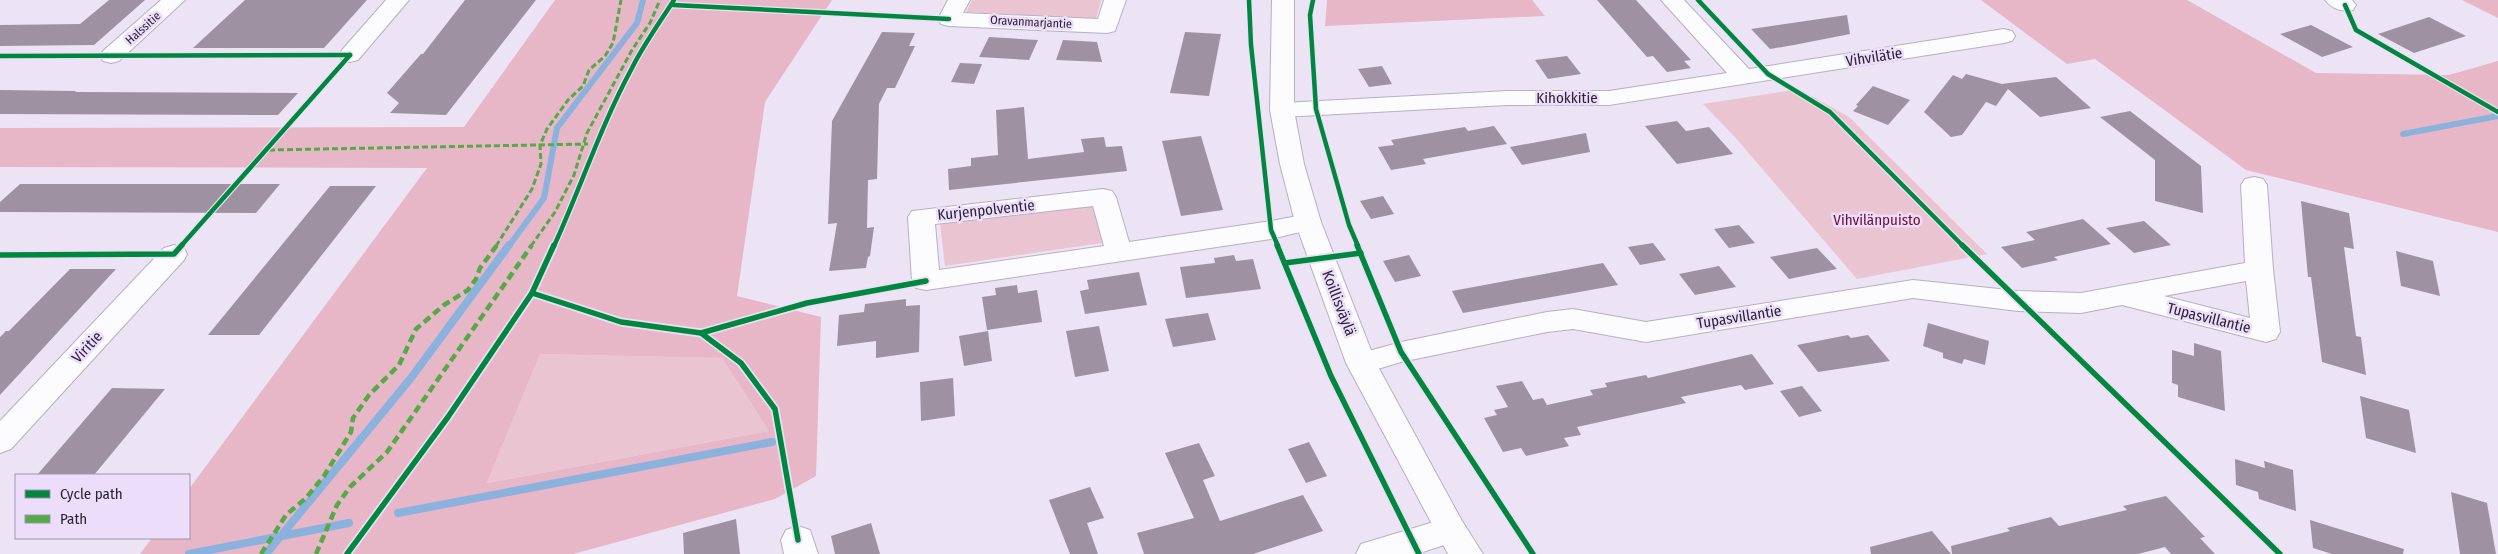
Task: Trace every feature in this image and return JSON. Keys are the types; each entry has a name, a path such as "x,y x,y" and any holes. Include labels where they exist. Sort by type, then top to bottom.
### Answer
{"street":[{"name":"Halssitie","path":"111,56 174,0"},
{"path":"350,55 398,0"},
{"name":"Oravanmarjantie","path":"959,0 949,19 1107,26 1115,0"},
{"name":"Koillisväylä","path":"1282,0 1282,110 1292,164 1308,222 1362,363 1458,542"},
{"path":"1672,0 1745,78"},
{"name":"Vihvilätie","path":"1745,78 2004,36"},
{"name":"Kihokkitie","path":"1282,110 1507,98 1609,98 1745,78"},
{"name":"Tupasvillantie","path":"2120,295 2266,332 2259,269 2254,185"},
{"name":"Kurjenpolventie","path":"1119,253 1103,197 921,217 926,281 1119,253 1271,230 1308,222"},
{"name":"Viritie","path":"0,441 174,254"},
{"name":"Tupasvillantie","path":"1362,363 1401,352 1547,322 1573,319 1646,332 1913,289 2036,301 2081,303 2259,269"},
{"path":"1372,554 1458,542"}],"green space":[{"path":"972,0 1101,0 1096,19 966,12"},
{"name":"Vihvilänpuisto","path":"1799,89 1849,117 1987,254 1857,279 1734,136 1703,104"},
{"path":"1093,206 1102,243 945,266 940,223"},
{"path":"540,354 722,358 769,431 487,483"}],"shaded area":[{"path":"555,0 832,0 765,102 737,296 821,317 816,476 775,499 573,554 140,554 151,539 190,539 190,488 427,168 0,167 0,128 464,127","holes":["540,354 722,358 769,431 487,483"]},
{"path":"1327,0 1532,0 1545,16 1325,26"},
{"path":"1981,0 2187,0 2316,73 2449,75 2498,61 2498,232 2246,170 2095,59 2067,64"},
{"path":"2462,0 2498,0 2498,18"}],"building":[{"path":"109,0 145,0 94,45 0,46 0,25 80,24"},
{"path":"245,0 367,0 324,48 193,48"},
{"path":"465,0 536,0 446,115 390,113 399,103 387,93 423,54"},
{"path":"1597,0 1636,0 1691,60 1684,61 1691,68 1667,72 1653,56 1647,57"},
{"path":"1847,15 1850,34 1770,49 1751,29"},
{"path":"2429,17 2466,36 2414,53 2378,34"},
{"path":"2311,25 2353,47 2322,57 2280,34"},
{"path":"882,32 915,33 909,46 915,46 895,88 887,88 879,104 877,179 868,180 867,228 874,227 870,256 868,257 866,268 829,271 837,223 828,224 832,121"},
{"path":"1185,32 1221,34 1209,96 1170,93"},
{"path":"989,37 1038,40 1029,60 979,57"},
{"path":"1063,40 1097,42 1102,62 1056,60"},
{"path":"1567,56 1581,74 1548,79 1535,60"},
{"path":"960,63 982,64 974,84 951,82"},
{"path":"1382,66 1392,84 1369,87 1358,69"},
{"path":"1966,74 2002,84 2056,77 2091,108 2040,117 2008,89 1996,106 1986,102 1962,135 1951,137 1924,112 1953,75 1962,79"},
{"path":"1873,86 1910,100 1888,125 1853,111"},
{"path":"0,90 298,93 278,115 0,114"},
{"path":"1024,107 1028,159 1084,152 1081,139 1104,137 1106,147 1122,146 1127,171 949,190 948,169 971,166 971,158 998,155 996,110"},
{"path":"2130,111 2201,166 2203,213 2155,201 2155,160 2100,117"},
{"path":"1677,121 1686,131 1709,127 1733,154 1677,164 1645,126"},
{"path":"1494,126 1507,144 1423,159 1426,164 1391,170 1378,147 1394,145 1391,140 1465,127 1468,131"},
{"path":"1586,133 1590,152 1522,165 1510,147"},
{"path":"1201,136 1223,210 1181,216 1162,141"},
{"path":"20,184 280,184 256,213 0,212 0,202"},
{"path":"330,186 376,186 259,335 208,335"},
{"path":"1383,196 1394,214 1371,219 1360,201"},
{"path":"2301,201 2349,213 2354,249 2344,247 2356,336 2361,337 2366,375 2322,362 2311,277 2308,277"},
{"path":"2083,219 2111,244 2054,257 2058,260 2022,268 2001,247 2035,240 2026,232"},
{"path":"2144,221 2171,245 2134,253 2106,228"},
{"path":"1739,225 1755,243 1729,248 1714,229"},
{"path":"1653,243 1666,260 1640,265 1628,247"},
{"path":"1817,248 1837,269 1789,279 1770,257"},
{"path":"2396,251 2433,261 2440,296 2401,286"},
{"path":"1234,255 1236,261 1253,259 1261,289 1186,298 1180,267 1215,263 1214,258"},
{"path":"1409,255 1421,276 1395,282 1383,261"},
{"path":"1603,263 1618,285 1463,313 1452,291"},
{"path":"1719,266 1736,287 1695,295 1679,274"},
{"path":"70,269 116,269 0,395 0,337 6,331 9,331"},
{"path":"1139,272 1147,305 1085,314 1080,291 1089,289 1087,280"},
{"path":"1017,285 1018,293 1037,290 1042,322 987,330 982,297 996,295 995,288"},
{"path":"906,299 906,306 920,305 919,352 876,358 876,341 837,346 839,315 864,312 865,304"},
{"path":"1208,313 1216,340 1173,347 1165,319"},
{"path":"1928,323 1989,341 1985,365 1964,359 1962,364 1943,358 1943,353 1923,346"},
{"path":"1099,326 1109,371 1075,377 1066,331"},
{"path":"988,331 992,361 964,366 959,336"},
{"path":"1848,335 1851,338 1868,335 1890,361 1818,372 1797,345"},
{"path":"2194,343 2221,351 2225,411 2178,397 2178,385 2172,383 2172,350 2194,356"},
{"path":"1752,354 1774,384 1745,390 1741,385 1681,397 1686,403 1577,427 1581,435 1564,438 1569,446 1526,456 1521,448 1503,452 1484,418 1497,415 1494,410 1508,407 1496,386 1522,381 1533,400 1543,398 1547,405 1593,395 1590,390 1607,387 1605,383 1646,375 1648,378"},
{"path":"953,378 955,416 921,421 920,382"},
{"path":"1802,386 1822,411 1799,417 1780,391"},
{"path":"112,388 165,389 95,474 38,474"},
{"path":"2360,396 2409,410 2416,453 2366,438"},
{"path":"1309,442 1327,476 1306,483 1288,449"},
{"path":"1199,443 1215,476 1203,480 1220,521 1303,495 1323,531 1253,554 1144,554 1137,533 1194,518 1165,453"},
{"path":"2235,459 2265,468 2264,461 2293,470 2296,511 2259,499 2258,492 2236,485"},
{"path":"1090,487 1104,518 1087,523 1098,554 1070,554 1049,500"},
{"path":"2451,492 2487,503 2496,554 2460,554"},
{"path":"2166,496 2205,537 2200,538 2215,554 2171,554 2165,547 2138,554 1952,554 1951,546 2010,531 2007,528 2051,517 2059,526 2127,510 2123,506"},
{"path":"736,519 740,554 684,554 683,533"},
{"path":"2310,520 2404,549 2403,554 2332,554 2313,548"},
{"path":"871,523 880,554 835,554 831,536"},
{"path":"1932,531 1951,554 1871,554 1870,547"}],"waterway":[{"path":"509,246 544,198 557,128 637,23 643,0"},
{"path":"2403,134 2498,116"},
{"path":"281,536 411,378 509,245"},
{"path":"398,513 772,442"},
{"path":"281,536 349,523"},
{"path":"189,554 281,536"},
{"path":"266,554 281,536"}],"marked path":[{"path":"261,554 286,515 306,498 324,476 351,432 353,418 369,395 399,365 416,329 444,305 468,290 476,279 480,268 508,230 532,189 541,164 540,145 547,129 568,100 583,86 589,70 605,56 613,43 621,0"},
{"path":"316,554 337,505 350,487 387,452 555,212 574,175 587,133 632,50 650,23 660,0"},
{"path":"269,150 588,144"}],"cycle path":[{"path":"347,554 448,417 532,293 572,207 596,144 632,67 674,0"},
{"path":"1249,0 1251,45 1271,230 1331,376 1419,554"},
{"path":"1313,0 1310,15 1316,109 1349,225 1401,352 1533,554"},
{"path":"1698,0 1768,74 1830,112 2018,301 2280,554"},
{"path":"673,5 949,19"},
{"path":"2345,5 2356,30 2498,112"},
{"path":"0,56 350,55"},
{"path":"0,255 174,254 350,55"},
{"path":"1285,263 1361,253"},
{"path":"701,333 807,303 926,281"},
{"path":"532,293 621,322 701,333 741,363 775,409 798,540"}]}
